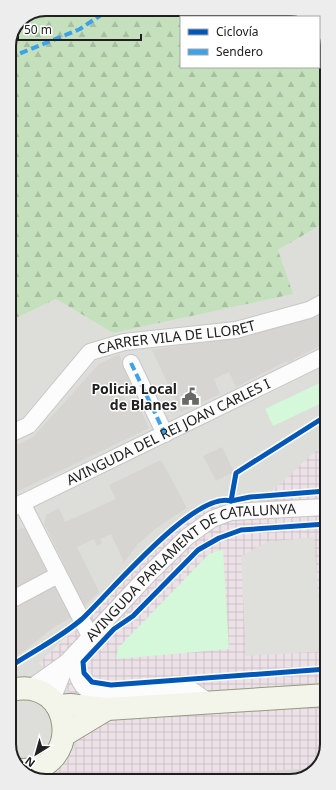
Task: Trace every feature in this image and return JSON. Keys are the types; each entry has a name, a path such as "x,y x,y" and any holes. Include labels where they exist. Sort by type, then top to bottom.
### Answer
{"main road":[{"path":"20,690 43,693 54,703 63,717 64,735 60,749 50,760 38,768 30,769"},
{"path":"54,703 107,709 320,695"},
{"path":"64,735 107,709"}],"street":[{"name":"CARRER VILA DE LLORET","path":"16,431 28,425 90,352 124,342 236,330 309,310 320,304"},
{"name":"AVINGUDA DEL REI JOAN CARLES I","path":"16,506 320,358"},
{"path":"132,363 164,434"},
{"path":"16,506 58,575 86,640 74,663 78,677 87,689 105,694 189,688 209,702"},
{"name":"AVINGUDA PARLAMENT DE CATALUNYA","path":"67,662 148,575 181,543 212,519 231,512 320,507"},
{"path":"16,597 58,575"},
{"path":"20,690 67,662"},
{"path":"54,703 67,662"}],"shaded area":[{"path":"320,226 320,447 272,491 207,504 39,663 71,694 78,745 58,766 33,771 20,759 16,744 16,318 56,299 113,333 292,294 278,250"},
{"path":"320,447 320,744 317,757 314,762 303,771 290,774 41,773 58,766 78,745 71,694 39,663 78,627 148,555 207,504 272,491"},
{"path":"314,537 320,617 320,651 246,656 241,556 267,542"}],"green space":[{"path":"46,16 180,16 180,68 320,68 320,226 278,250 293,294 113,333 56,299 16,318 16,44 18,35 25,25 35,18"},
{"path":"320,383 320,404 273,426 265,409"},
{"path":"223,549 229,649 116,659 118,648 209,554"}],"building":[{"path":"320,313 320,346 288,363 287,361 236,387 229,372 214,379 220,394 181,412 152,350 195,343 292,320 293,323"},
{"path":"119,354 130,383 119,388 126,402 135,398 149,428 16,492 16,445 33,437 99,364"},
{"path":"222,447 234,472 216,481 203,456"},
{"path":"161,460 187,508 156,528 138,544 124,562 111,534 100,539 102,543 97,546 94,539 77,547 99,592 84,606 44,523 46,515 59,508 65,522 116,499 109,485"},
{"path":"21,528 28,529 47,572 16,588 16,530"},
{"path":"54,585 72,617 54,627 16,657 16,605"},
{"path":"307,769 290,774 217,774"}],"marked path":[{"path":"16,55 80,29 100,16"},
{"path":"131,363 165,434"}],"cycle path":[{"path":"16,663 74,626 153,546 196,511 215,502 231,501 236,473 320,420"},
{"path":"231,501 250,497 320,491"},
{"path":"320,524 241,530 219,538 198,550 133,616 114,629 83,662 84,673 92,682 111,685 320,670"}],"place":[{"name":"Policia Local de Blanes","path":"190,397"}]}
